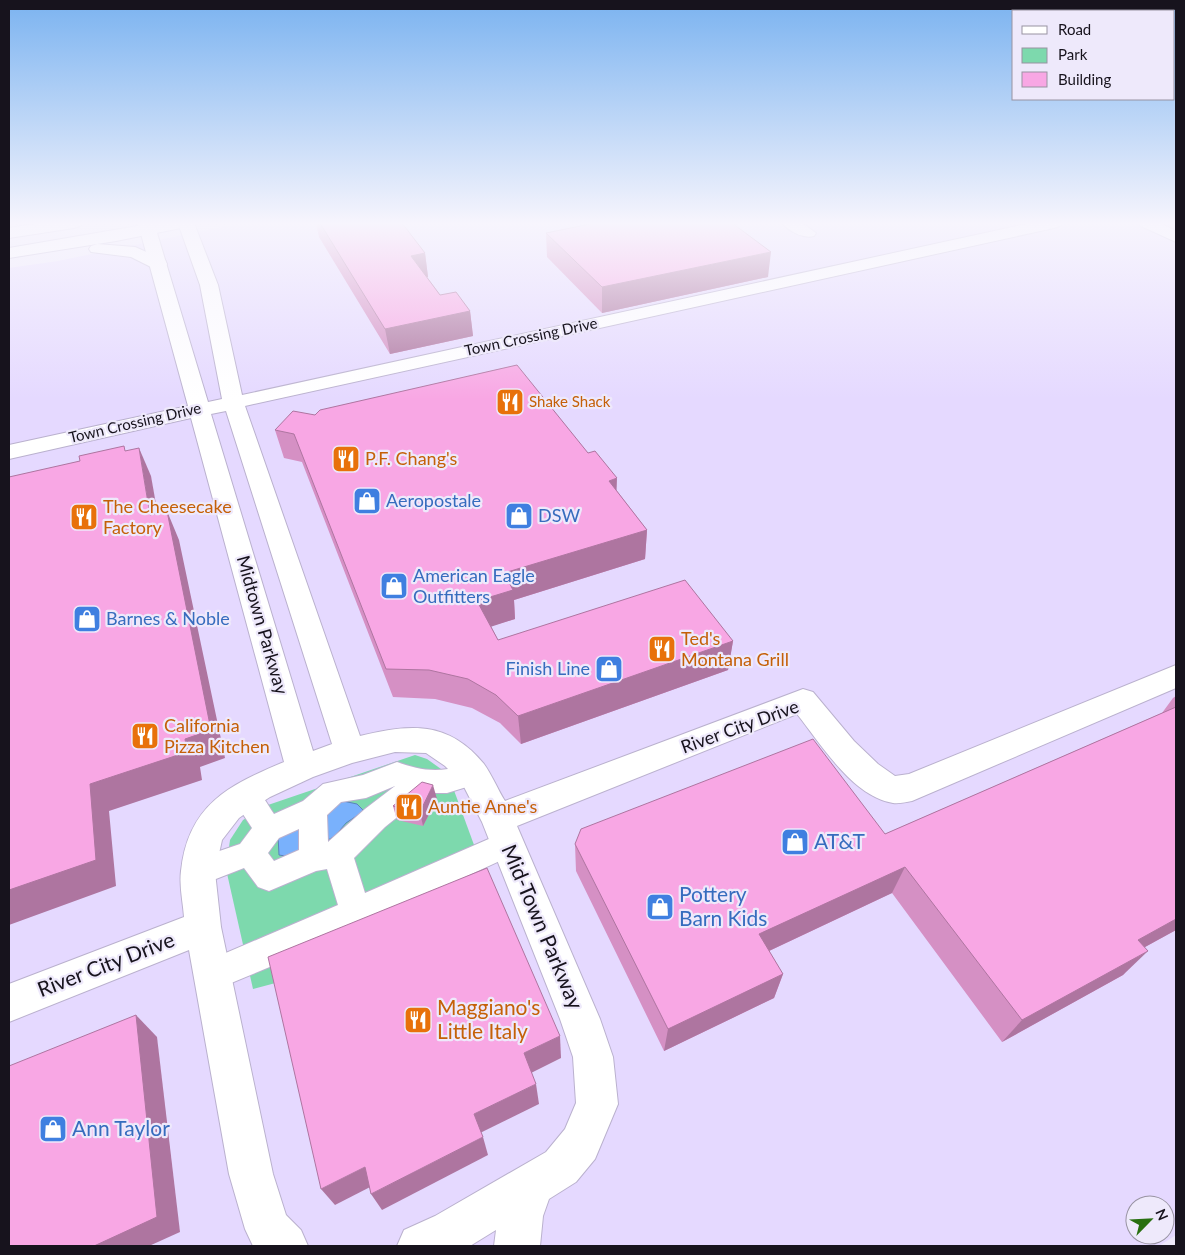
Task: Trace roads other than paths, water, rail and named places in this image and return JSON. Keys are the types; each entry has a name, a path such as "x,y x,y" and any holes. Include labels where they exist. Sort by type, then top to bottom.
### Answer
{"street":[{"name":"Midtown Parkway","path":"164,282 302,768"},
{"path":"208,282 221,350 234,402 350,751"},
{"name":"Town Crossing Drive","path":"9,452 786,282"},
{"name":"River City Drive","path":"502,832 803,700 861,769 876,783 891,789 912,787 1176,676"},
{"name":"Mid-Town Parkway","path":"285,1246 268,1229 251,1174 212,975 203,927 198,872 206,835 227,808 259,787 302,768 350,751 404,765 432,741 456,757 473,774 502,832 580,1019 593,1057 597,1104 580,1144 561,1167 451,1232 420,1246"},
{"path":"250,852 269,877 326,856 376,818 404,765"},
{"path":"198,872 250,852 268,830 313,810 333,792 366,786 404,765 447,780 473,774"},
{"path":"245,796 268,830"},
{"path":"313,810 326,856 355,912"},
{"path":"212,975 261,956 355,912 502,832"},
{"name":"River City Drive","path":"9,1003 203,927"},
{"path":"517,1246 521,1216 531,1184"}],"water":[{"path":"343,801 357,804 364,811 346,823 335,836 328,840 291,857 279,855 278,835 328,807"}],"place":[{"name":"Shake Shack","path":"510,402"},
{"name":"P.F. Chang's","path":"346,459"},
{"name":"Aeropostale","path":"367,501"},
{"name":"DSW","path":"519,516"},
{"name":"The Cheesecake Factory","path":"84,517"},
{"name":"American Eagle Outfitters","path":"394,586"},
{"name":"Barnes & Noble","path":"87,619"},
{"name":"Ted's Montana Grill","path":"662,649"},
{"name":"Finish Line","path":"609,669"},
{"name":"California Pizza Kitchen","path":"145,736"},
{"name":"Auntie Anne's","path":"409,807"},
{"name":"AT&T","path":"795,842"},
{"name":"Pottery Barn Kids","path":"660,907"},
{"name":"Maggiano's Little Italy","path":"418,1020"},
{"name":"Ann Taylor","path":"53,1129"}]}
